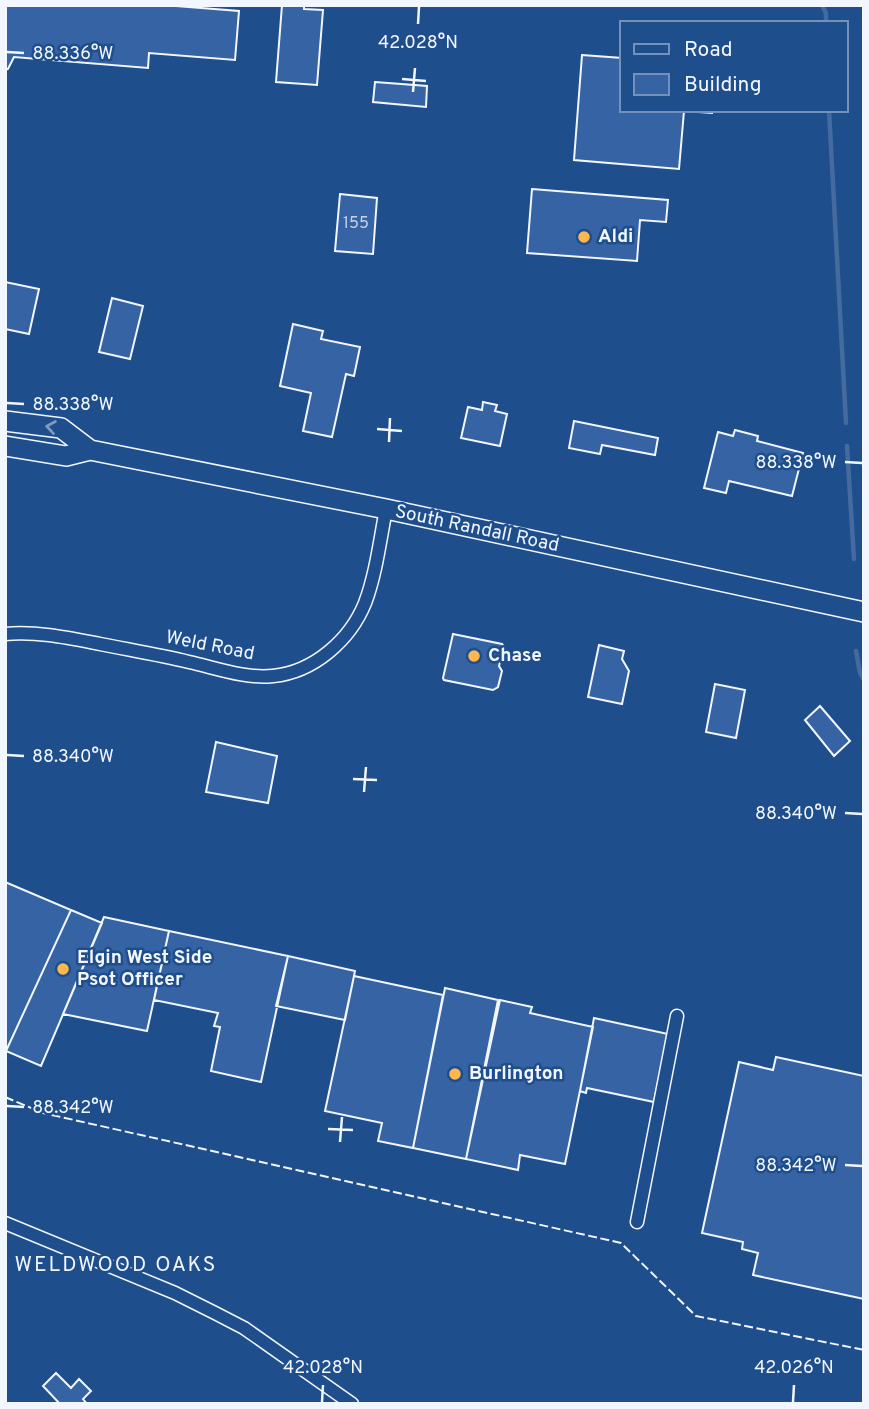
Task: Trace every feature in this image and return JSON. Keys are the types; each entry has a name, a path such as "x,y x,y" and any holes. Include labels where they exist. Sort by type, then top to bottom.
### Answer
{"main road":[{"name":"South Randall Road","path":"5,421 61,428 90,450"},
{"name":"South Randall Road","path":"5,446 66,456 90,450 386,509 864,612"}],"street":[{"name":"Weld Road","path":"5,634 63,637 246,675 274,676 294,671 324,656 336,646 355,621 369,589 386,509"},
{"path":"637,1222 677,1016"},
{"path":"5,1223 175,1293 244,1328 352,1404"}],"building":[{"path":"5,5 163,5 239,11 235,60 149,53 148,68 14,57 5,70"},
{"path":"282,5 304,5 304,9 323,10 317,85 276,82"},
{"path":"582,55 620,58 620,112 684,112 679,169 574,160"},
{"path":"375,82 427,86 426,107 373,102"},
{"name":"Aldi","path":"532,189 668,200 666,222 640,220 637,261 527,253"},
{"path":"340,194 377,198 373,254 335,251"},
{"path":"5,282 39,289 29,334 5,329"},
{"path":"112,298 143,306 130,359 99,352"},
{"path":"293,324 323,331 321,339 360,347 354,376 346,374 332,437 303,431 311,393 280,386"},
{"path":"483,402 497,405 495,411 507,414 500,446 461,438 468,407 482,410"},
{"path":"574,421 658,438 655,455 602,445 600,454 569,448"},
{"path":"735,430 758,436 757,441 803,453 792,496 729,481 726,493 704,488 718,432 733,436"},
{"name":"Chase","path":"453,634 504,646 498,687 493,690 444,680"},
{"path":"599,645 624,651 622,659 629,671 622,704 588,697"},
{"path":"715,684 745,690 736,738 706,732"},
{"path":"820,706 850,741 834,756 805,720"},
{"path":"216,742 277,756 268,803 206,792"},
{"path":"5,882 71,910 6,1051 5,1050"},
{"name":"Elgin West Side Psot Officer","path":"71,910 102,923 41,1066 6,1051"},
{"path":"104,917 169,931 147,1031 63,1014"},
{"path":"169,931 288,956 261,1082 211,1071 220,1027 214,1026 218,1013 154,1000"},
{"path":"288,956 355,971 345,1020 276,1006"},
{"path":"354,976 443,995 413,1148 378,1141 382,1123 325,1111"},
{"name":"Burlington","path":"445,988 498,1000 466,1159 413,1148"},
{"path":"500,1000 532,1007 530,1013 593,1027 565,1164 520,1155 518,1170 466,1159"},
{"path":"594,1018 668,1034 654,1102 587,1088 586,1093 580,1091"},
{"path":"776,1057 864,1076 864,1299 753,1275 758,1253 742,1249 743,1242 702,1233 739,1062 773,1070"},
{"path":"56,1373 71,1388 79,1379 91,1391 83,1399 87,1404 60,1404 43,1386"}],"waterway":[{"path":"822,5 826,21"},
{"path":"829,112 846,423"},
{"path":"847,446 854,559"},
{"path":"856,651 864,680"}],"fence":[{"path":"5,1097 43,1113 621,1243 696,1316 864,1350"}],"place":[{"name":"Aldi","path":"584,237"},
{"name":"Chase","path":"474,656"},
{"name":"Elgin West Side Psot Officer","path":"63,969"},
{"name":"Burlington","path":"455,1074"}],"district":[{"name":"WELDWOOD OAKS","path":"116,1265"}]}
